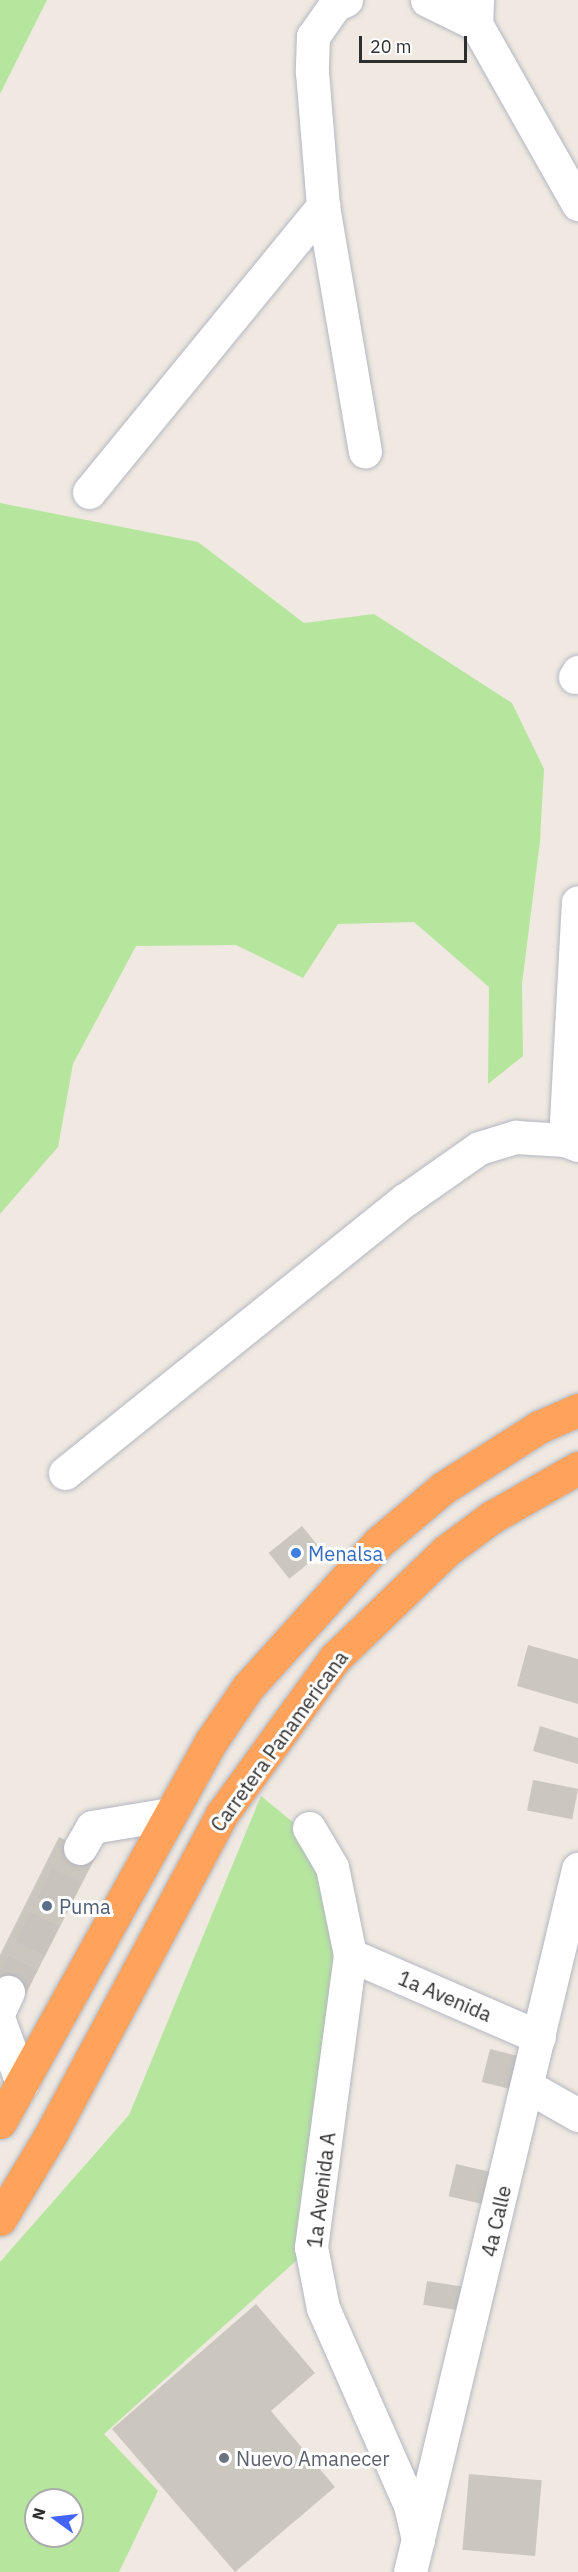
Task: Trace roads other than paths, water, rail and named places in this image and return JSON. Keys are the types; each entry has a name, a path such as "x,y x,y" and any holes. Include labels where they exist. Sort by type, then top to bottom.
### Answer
{"highway":[{"path":"0,2122 212,1740 248,1688 378,1543 442,1488 539,1427 578,1410"},
{"name":"Carretera Panamericana","path":"0,2219 51,2134 222,1814 335,1658 446,1551 492,1517 578,1468"}],"street":[{"path":"346,0 335,5 313,36 323,206 365,451"},
{"path":"427,0 476,12 578,204"},
{"path":"89,492 323,206"},
{"path":"65,1473 405,1200 479,1148 516,1137 571,1142 578,902"},
{"path":"80,1848 92,1827 170,1814"},
{"name":"1a Avenida A","path":"309,1828 332,1867 350,1955 310,2247 323,2308 410,2505 418,2540"},
{"name":"4a Calle","path":"410,2572 578,1869"},
{"name":"1a Avenida","path":"350,1955 539,2037"},
{"path":"0,2023 22,2083"},
{"path":"527,2086 578,2115"}],"tunnel":[{"path":"8,1992 80,1848"}],"place":[{"name":"Menalsa","path":"296,1553"},
{"name":"Puma","path":"47,1906"},
{"name":"Nuevo Amanecer","path":"224,2458"}]}
